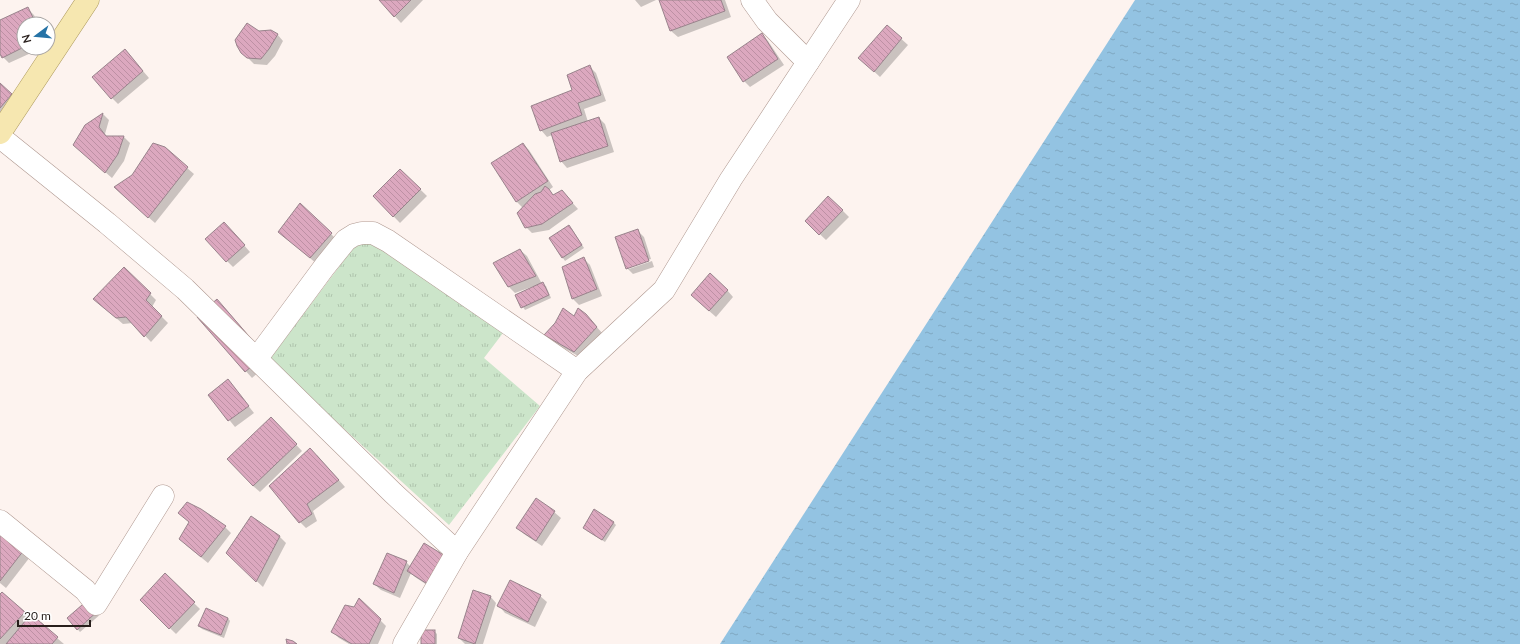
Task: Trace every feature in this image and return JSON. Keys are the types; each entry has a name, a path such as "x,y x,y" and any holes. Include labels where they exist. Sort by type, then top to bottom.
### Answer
{"main road":[{"path":"0,133 88,0"}],"street":[{"path":"752,0 767,21 808,62"},
{"path":"404,644 457,552 577,371 664,290 731,179 849,0"},
{"path":"0,137 107,223 185,289 394,493 457,552"},
{"path":"257,358 346,240 362,232 373,234 388,241 577,371"},
{"path":"0,521 85,590 96,604 163,496"}],"green space":[{"path":"363,235 503,333 484,358 540,406 449,525 269,360"}],"water":[{"path":"1135,0 1520,0 1520,644 720,644"}],"building":[{"path":"379,0 411,0 394,17"},
{"path":"659,0 721,0 725,11 670,31"},
{"path":"28,7 32,16 16,16 16,51 2,58 0,54 0,20"},
{"path":"247,23 259,31 271,30 278,34 261,59 247,58 241,53 237,46 235,40"},
{"path":"887,25 902,38 874,72 858,58"},
{"path":"762,33 778,59 743,82 727,57"},
{"path":"125,49 143,71 111,99 92,77"},
{"path":"590,65 601,95 578,103 582,115 540,131 531,106 572,90 567,75"},
{"path":"0,83 12,94 0,108"},
{"path":"103,113 99,127 106,136 124,136 118,154 105,173 73,145 85,125"},
{"path":"599,117 608,146 560,162 551,133"},
{"path":"153,143 165,147 188,167 148,218 114,187 132,175"},
{"path":"523,143 548,181 516,202 491,163"},
{"path":"400,169 421,189 393,217 373,196"},
{"path":"545,186 553,195 562,190 573,203 542,224 525,228 517,213 535,194 541,192"},
{"path":"828,196 843,210 819,235 805,221"},
{"path":"300,203 332,233 310,258 278,232"},
{"path":"224,222 245,245 226,262 205,239"},
{"path":"569,225 582,245 562,258 549,238"},
{"path":"638,229 649,261 626,269 615,237"},
{"path":"520,249 536,276 508,287 493,263"},
{"path":"584,257 597,289 572,299 562,267"},
{"path":"124,267 151,293 146,300 162,316 144,337 126,317 116,318 93,299"},
{"path":"710,273 728,290 709,311 691,295"},
{"path":"543,282 549,295 521,308 515,295"},
{"path":"217,299 265,355 245,372 197,317"},
{"path":"563,308 574,316 578,308 586,314 597,327 574,352 544,335 555,323"},
{"path":"228,379 249,406 228,421 208,395"},
{"path":"271,417 297,444 253,486 227,459"},
{"path":"310,448 339,480 307,504 312,514 299,523 269,486"},
{"path":"536,498 555,511 536,541 516,528"},
{"path":"187,502 201,509 226,526 201,557 179,539 189,522 178,513"},
{"path":"594,509 614,522 602,540 583,528"},
{"path":"251,516 280,536 256,582 226,553"},
{"path":"0,531 24,550 0,581"},
{"path":"424,543 447,557 429,585 407,571"},
{"path":"387,553 407,561 394,593 373,584"},
{"path":"165,573 195,602 169,629 140,600"},
{"path":"510,580 541,595 528,622 497,606"},
{"path":"473,590 491,596 475,644 458,638"},
{"path":"2,592 25,612 0,639 0,594"},
{"path":"90,598 100,609 77,630 67,618"},
{"path":"359,598 381,619 369,644 352,644 331,632 345,605 354,607"},
{"path":"206,608 228,618 221,635 198,626"},
{"path":"31,614 58,637 52,644 6,644"},
{"path":"421,630 435,630 435,644 421,644"},
{"path":"286,639 293,641 297,644 287,644"}]}
